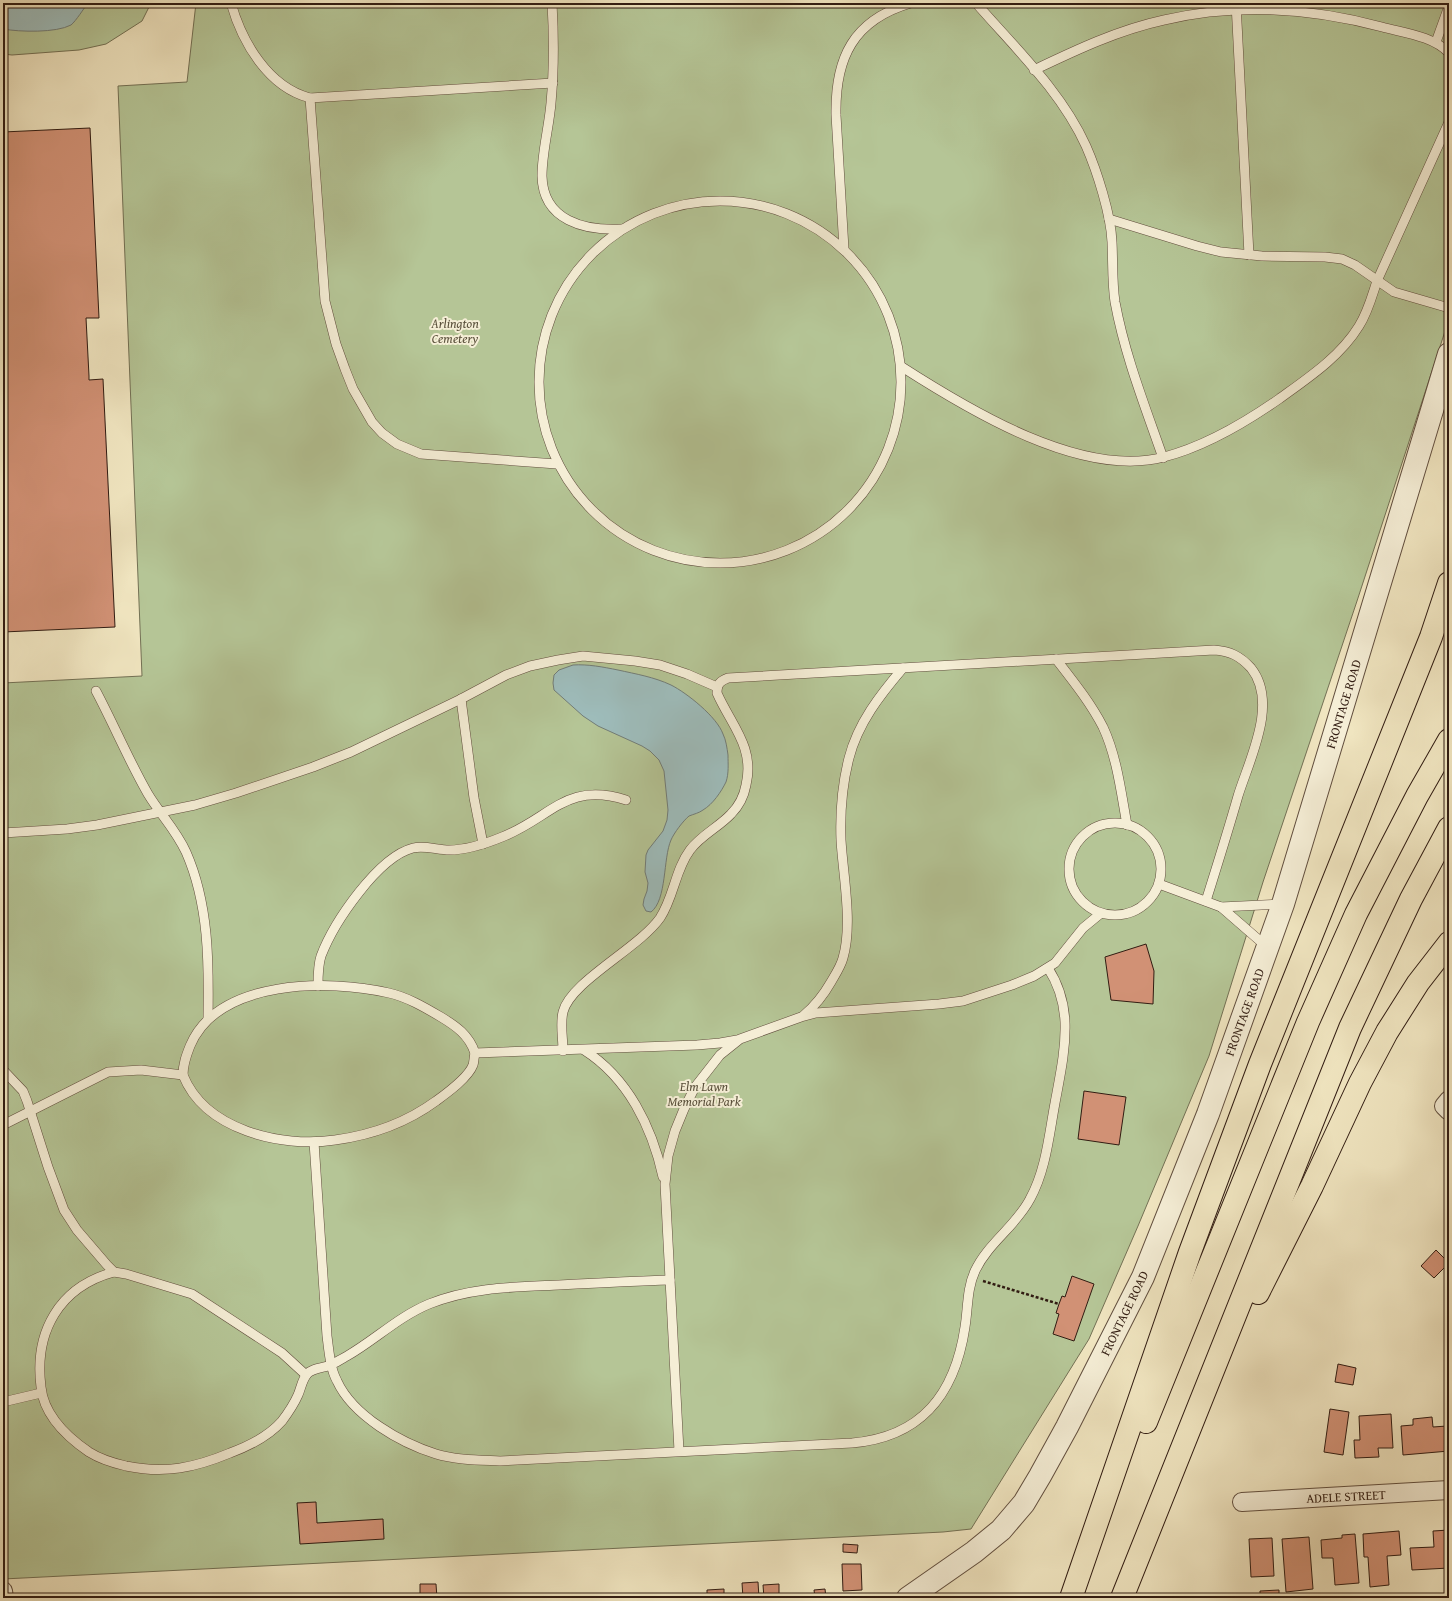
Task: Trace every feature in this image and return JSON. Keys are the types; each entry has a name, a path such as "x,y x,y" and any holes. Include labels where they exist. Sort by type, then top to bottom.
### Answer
{"highway":[{"path":"1071,1598 1195,1238 1263,1057 1425,651 1449,583"},
{"path":"1076,1598 1308,1022 1356,914 1417,796 1449,740"},
{"path":"1122,1598 1350,1028 1411,899 1449,828"},
{"path":"1198,1410 1312,1186 1360,1084 1387,1032 1418,983 1449,943"}],"street":[{"name":"FRONTAGE ROAD","path":"908,1598 974,1552 1000,1530 1024,1503 1040,1476 1143,1277 1208,1114 1283,904 1449,354"},
{"name":"ADELE STREET","path":"1242,1502 1449,1490"},
{"path":"3,1591 4,1598"}],"lane":[{"path":"231,3 237,22 246,40 266,69 289,90 310,98 552,83"},
{"path":"552,3 554,51 552,83 542,166 543,188 556,213 572,222 598,229 622,229"},
{"path":"844,248 836,115 836,93 840,70 850,45 859,34 888,12 911,3"},
{"path":"976,3 1034,70 1065,110 1083,142 1102,194 1109,219 1112,242 1112,267 1115,300 1121,329 1129,358 1163,458"},
{"path":"1436,42 1449,6"},
{"path":"1034,70 1088,45 1156,22 1236,7 1305,11 1365,22 1436,42 1449,53"},
{"path":"1236,7 1248,255"},
{"path":"310,98 325,301 336,344 345,369 353,389 372,422 382,433 397,444 421,454 557,464"},
{"path":"902,367 986,418 1007,428 1066,450 1121,461 1142,461 1163,458 1202,443 1238,425 1268,406 1326,364 1345,344 1359,326 1369,305 1377,281 1449,122"},
{"path":"733,200 769,207 802,220 844,248 878,292 892,324 900,349 902,367 901,401 892,439 878,471 857,502 826,531 785,553 743,564 701,564 664,556 633,542 604,523 578,497 557,464 544,428 538,388 541,349 552,313 568,281 591,253 622,229 656,211 694,202 733,200"},
{"path":"1109,219 1220,252 1276,257 1325,257 1342,259 1356,264 1377,281 1394,292 1449,308"},
{"path":"563,1051 563,1012 567,1004 583,984 651,929 666,908 680,866 687,854 701,838 731,815 739,806 743,797 749,774 745,747 717,693 717,687 723,680 728,678 1214,650 1227,651 1237,655 1254,673 1262,698 1263,709 1261,723 1206,901"},
{"path":"3,833 67,829 97,825 161,812 236,793 313,767 351,752 512,673 558,660 583,656 608,657 660,665 687,674 717,687"},
{"path":"1056,659 1080,690 1103,728 1116,770 1127,825"},
{"path":"801,1017 816,1005 843,959 846,942 847,919 841,839 841,810 844,782 849,757 867,715 882,693 903,668"},
{"path":"96,691 148,793 173,828 186,852 195,878 204,916 208,960 208,1019"},
{"path":"461,699 474,798 483,844"},
{"path":"318,986 318,968 321,956 328,942 363,887 378,870 393,857 415,847 450,850 483,844 522,827 558,805 578,796 592,794 626,800"},
{"path":"1108,823 1127,825 1142,832 1155,846 1161,863 1161,874 1158,884 1150,900 1142,907 1131,913 1110,916 1100,914 1085,905 1073,890 1068,871 1070,856 1076,843 1090,830 1108,823"},
{"path":"1158,884 1222,907 1268,947"},
{"path":"1222,907 1283,904"},
{"path":"475,1053 563,1051 720,1043 740,1039 816,1013 904,1007 962,1001 1012,986 1048,968 1062,955 1071,941 1083,928 1100,914"},
{"path":"314,1142 326,1336 331,1364 336,1380 342,1391 368,1418 404,1441 437,1454 458,1458 500,1461 852,1443 880,1439 902,1430 923,1416 942,1394 957,1365 962,1346 972,1278 976,1268 993,1244 1022,1212 1037,1186 1045,1159 1062,1064 1065,1021 1059,987 1048,968"},
{"path":"341,985 365,988 390,993 414,1002 456,1027 472,1044 475,1053 473,1065 467,1074 444,1096 416,1115 366,1134 334,1141 314,1142 269,1137 237,1128 224,1121 200,1103 192,1093 183,1075 183,1065 196,1033 208,1019 220,1010 250,995 294,987 318,986 341,985"},
{"path":"679,1451 665,1184 668,1156 675,1131 684,1108 695,1087 720,1055 740,1039"},
{"path":"584,1050 598,1059 626,1089 650,1132 665,1184"},
{"path":"3,1070 23,1091 64,1210 77,1230 114,1272"},
{"path":"3,1125 108,1072 141,1070 183,1075"},
{"path":"306,1375 282,1353 192,1294 141,1278 114,1272 101,1276 86,1284 72,1294 53,1314 44,1338 40,1359 41,1393 45,1405 52,1417 64,1432 94,1455 112,1463 149,1470 168,1470 191,1467 213,1460 253,1443 269,1433 281,1422 291,1409 306,1375 312,1370 331,1364 348,1356 407,1315 428,1305 463,1293 500,1287 670,1280"},
{"path":"3,1402 41,1393"}],"path":[{"path":"972,1278 1059,1304"}],"green space":[{"path":"3,3 151,3 142,21 106,44 79,50 12,55 3,54"},
{"path":"196,3 1449,3 1449,319 1263,882 1209,1056 1089,1339 971,1529 943,1532 3,1579 3,683 142,676 118,86 187,82"}],"water":[{"path":"3,3 88,3 78,18 71,25 64,28 47,31 19,31 3,29"},
{"path":"573,665 590,665 618,670 665,682 701,706 715,720 725,739 728,755 728,772 726,782 713,801 698,813 689,816 672,837 668,848 660,898 651,912 646,911 643,905 648,883 645,872 646,855 648,850 663,831 667,820 668,810 664,771 659,760 650,751 598,726 583,716 554,690 554,675 559,670"}],"building":[{"path":"90,128 99,318 86,318 89,380 103,379 115,627 3,632 3,132"},
{"path":"1146,944 1154,971 1153,1004 1111,1000 1105,957"},
{"path":"1084,1091 1126,1097 1119,1145 1078,1139"},
{"path":"1436,1250 1449,1263 1434,1278 1421,1266"},
{"path":"1072,1276 1094,1284 1074,1341 1053,1334 1059,1314 1056,1313 1062,1296 1065,1297"},
{"path":"1338,1364 1356,1368 1353,1385 1335,1382"},
{"path":"1330,1409 1349,1412 1343,1455 1324,1452"},
{"path":"1391,1414 1393,1448 1378,1448 1379,1457 1355,1458 1354,1440 1360,1440 1359,1416"},
{"path":"1432,1417 1433,1427 1447,1426 1449,1451 1403,1455 1401,1426 1413,1425 1413,1419"},
{"path":"316,1502 317,1523 383,1519 384,1539 300,1544 297,1503"},
{"path":"1449,1530 1449,1568 1412,1570 1410,1548 1434,1547 1433,1531"},
{"path":"1399,1531 1401,1555 1387,1556 1389,1585 1370,1587 1368,1557 1364,1557 1363,1534"},
{"path":"1355,1534 1359,1583 1335,1585 1333,1558 1322,1558 1321,1540 1342,1538 1342,1535"},
{"path":"1309,1537 1313,1589 1286,1592 1282,1539"},
{"path":"1272,1538 1274,1576 1251,1577 1249,1539"},
{"path":"843,1544 858,1545 857,1553 843,1552"},
{"path":"842,1564 861,1564 862,1590 843,1591"},
{"path":"758,1582 759,1598 743,1598 742,1583"},
{"path":"420,1584 436,1584 437,1598 420,1598"},
{"path":"779,1584 779,1598 764,1598 763,1585"},
{"path":"724,1589 724,1598 707,1598 707,1590"},
{"path":"825,1589 826,1598 815,1598 814,1590"},
{"path":"1279,1590 1279,1598 1260,1598 1260,1591"}],"park label":[{"name":"Arlington Cemetery","path":"455,330"},
{"name":"Elm Lawn Memorial Park","path":"704,1094"}]}
